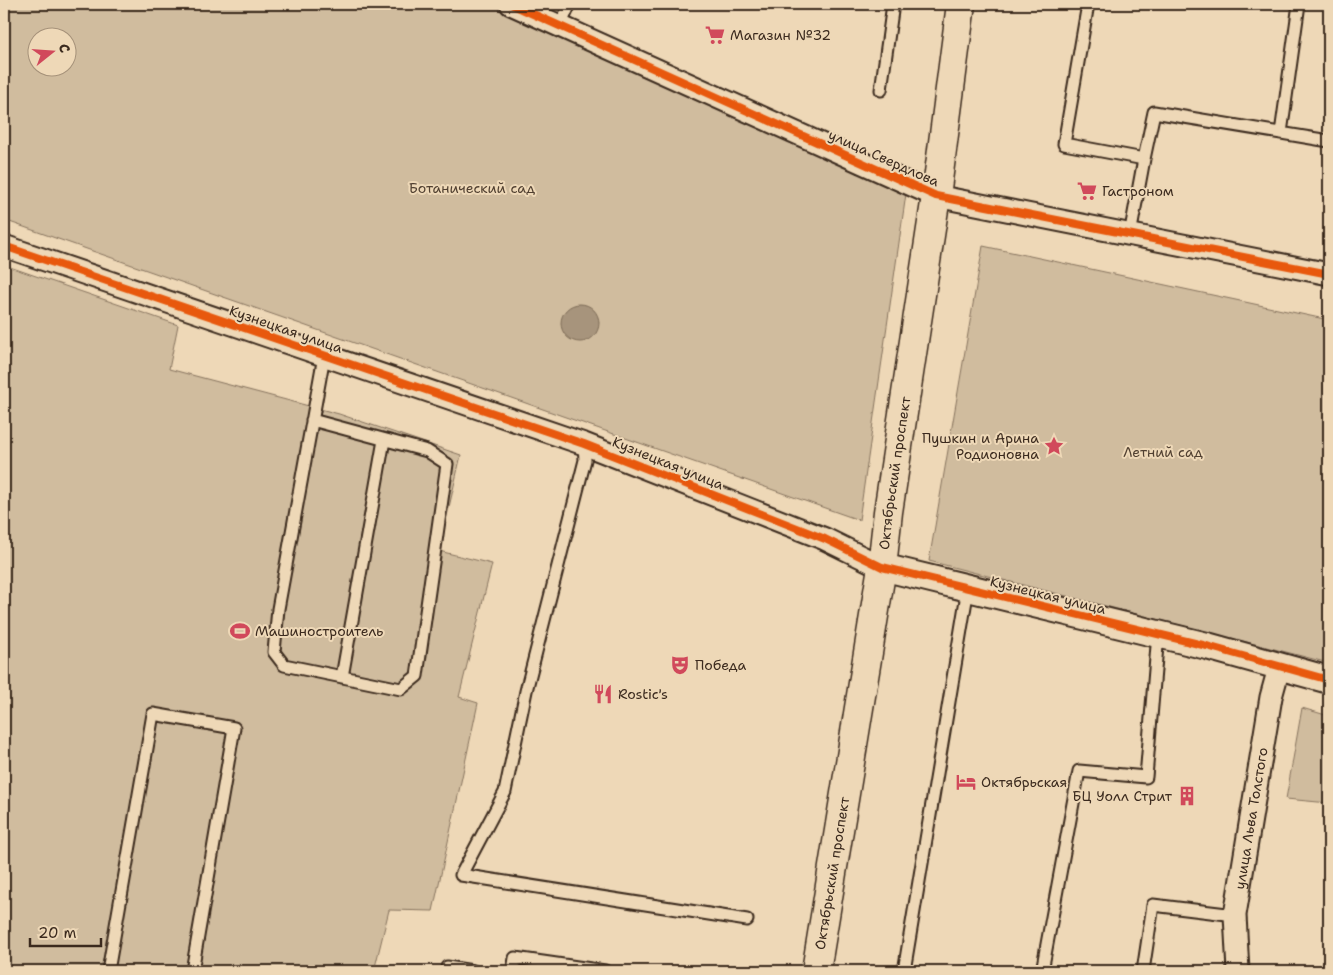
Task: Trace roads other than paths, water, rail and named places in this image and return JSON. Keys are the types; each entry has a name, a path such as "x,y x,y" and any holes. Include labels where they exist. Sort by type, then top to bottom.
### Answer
{"main road":[{"name":"Октябрьский проспект","path":"816,971 882,567 888,512 936,196 961,4"}],"street":[{"name":"улица Свердлова","path":"511,4 936,196 1329,274"},
{"name":"Кузнецкая улица","path":"4,246 584,444 825,539 882,567 1158,634 1278,668 1329,680"},
{"name":"улица Льва Толстого","path":"1238,971 1235,915 1271,697 1278,668"}],"lane":[{"path":"560,26 570,4"},
{"path":"881,90 894,4"},
{"path":"1088,4 1064,144 1144,159"},
{"path":"1282,133 1299,4"},
{"path":"1130,235 1154,112 1329,141"},
{"path":"312,420 427,451 447,464 417,676 401,689 284,665 274,652 278,609 312,420 324,356"},
{"path":"342,677 384,440"},
{"path":"584,444 585,460 526,690 505,792 462,875 747,920"},
{"path":"904,971 968,588"},
{"path":"1042,971 1079,771 1146,777 1158,634"},
{"path":"108,971 153,714 234,728 192,971"},
{"path":"1143,971 1153,905 1235,915"},
{"path":"513,971 515,958 605,971"},
{"path":"447,967 473,971"}],"place":[{"name":"Магазин №32","path":"715,35"},
{"name":"Гастроном","path":"1087,191"},
{"name":"Пушкин и Арина Родионовна","path":"1054,446"},
{"name":"Машиностроитель","path":"240,631"},
{"name":"Победа","path":"680,665"},
{"name":"Rostic's","path":"603,694"},
{"name":"Октябрьская","path":"966,782"},
{"name":"БЦ Уолл Стрит","path":"1187,796"}],"park label":[{"name":"Ботанический сад","path":"472,188"},
{"name":"Летний сад","path":"1163,452"}]}
